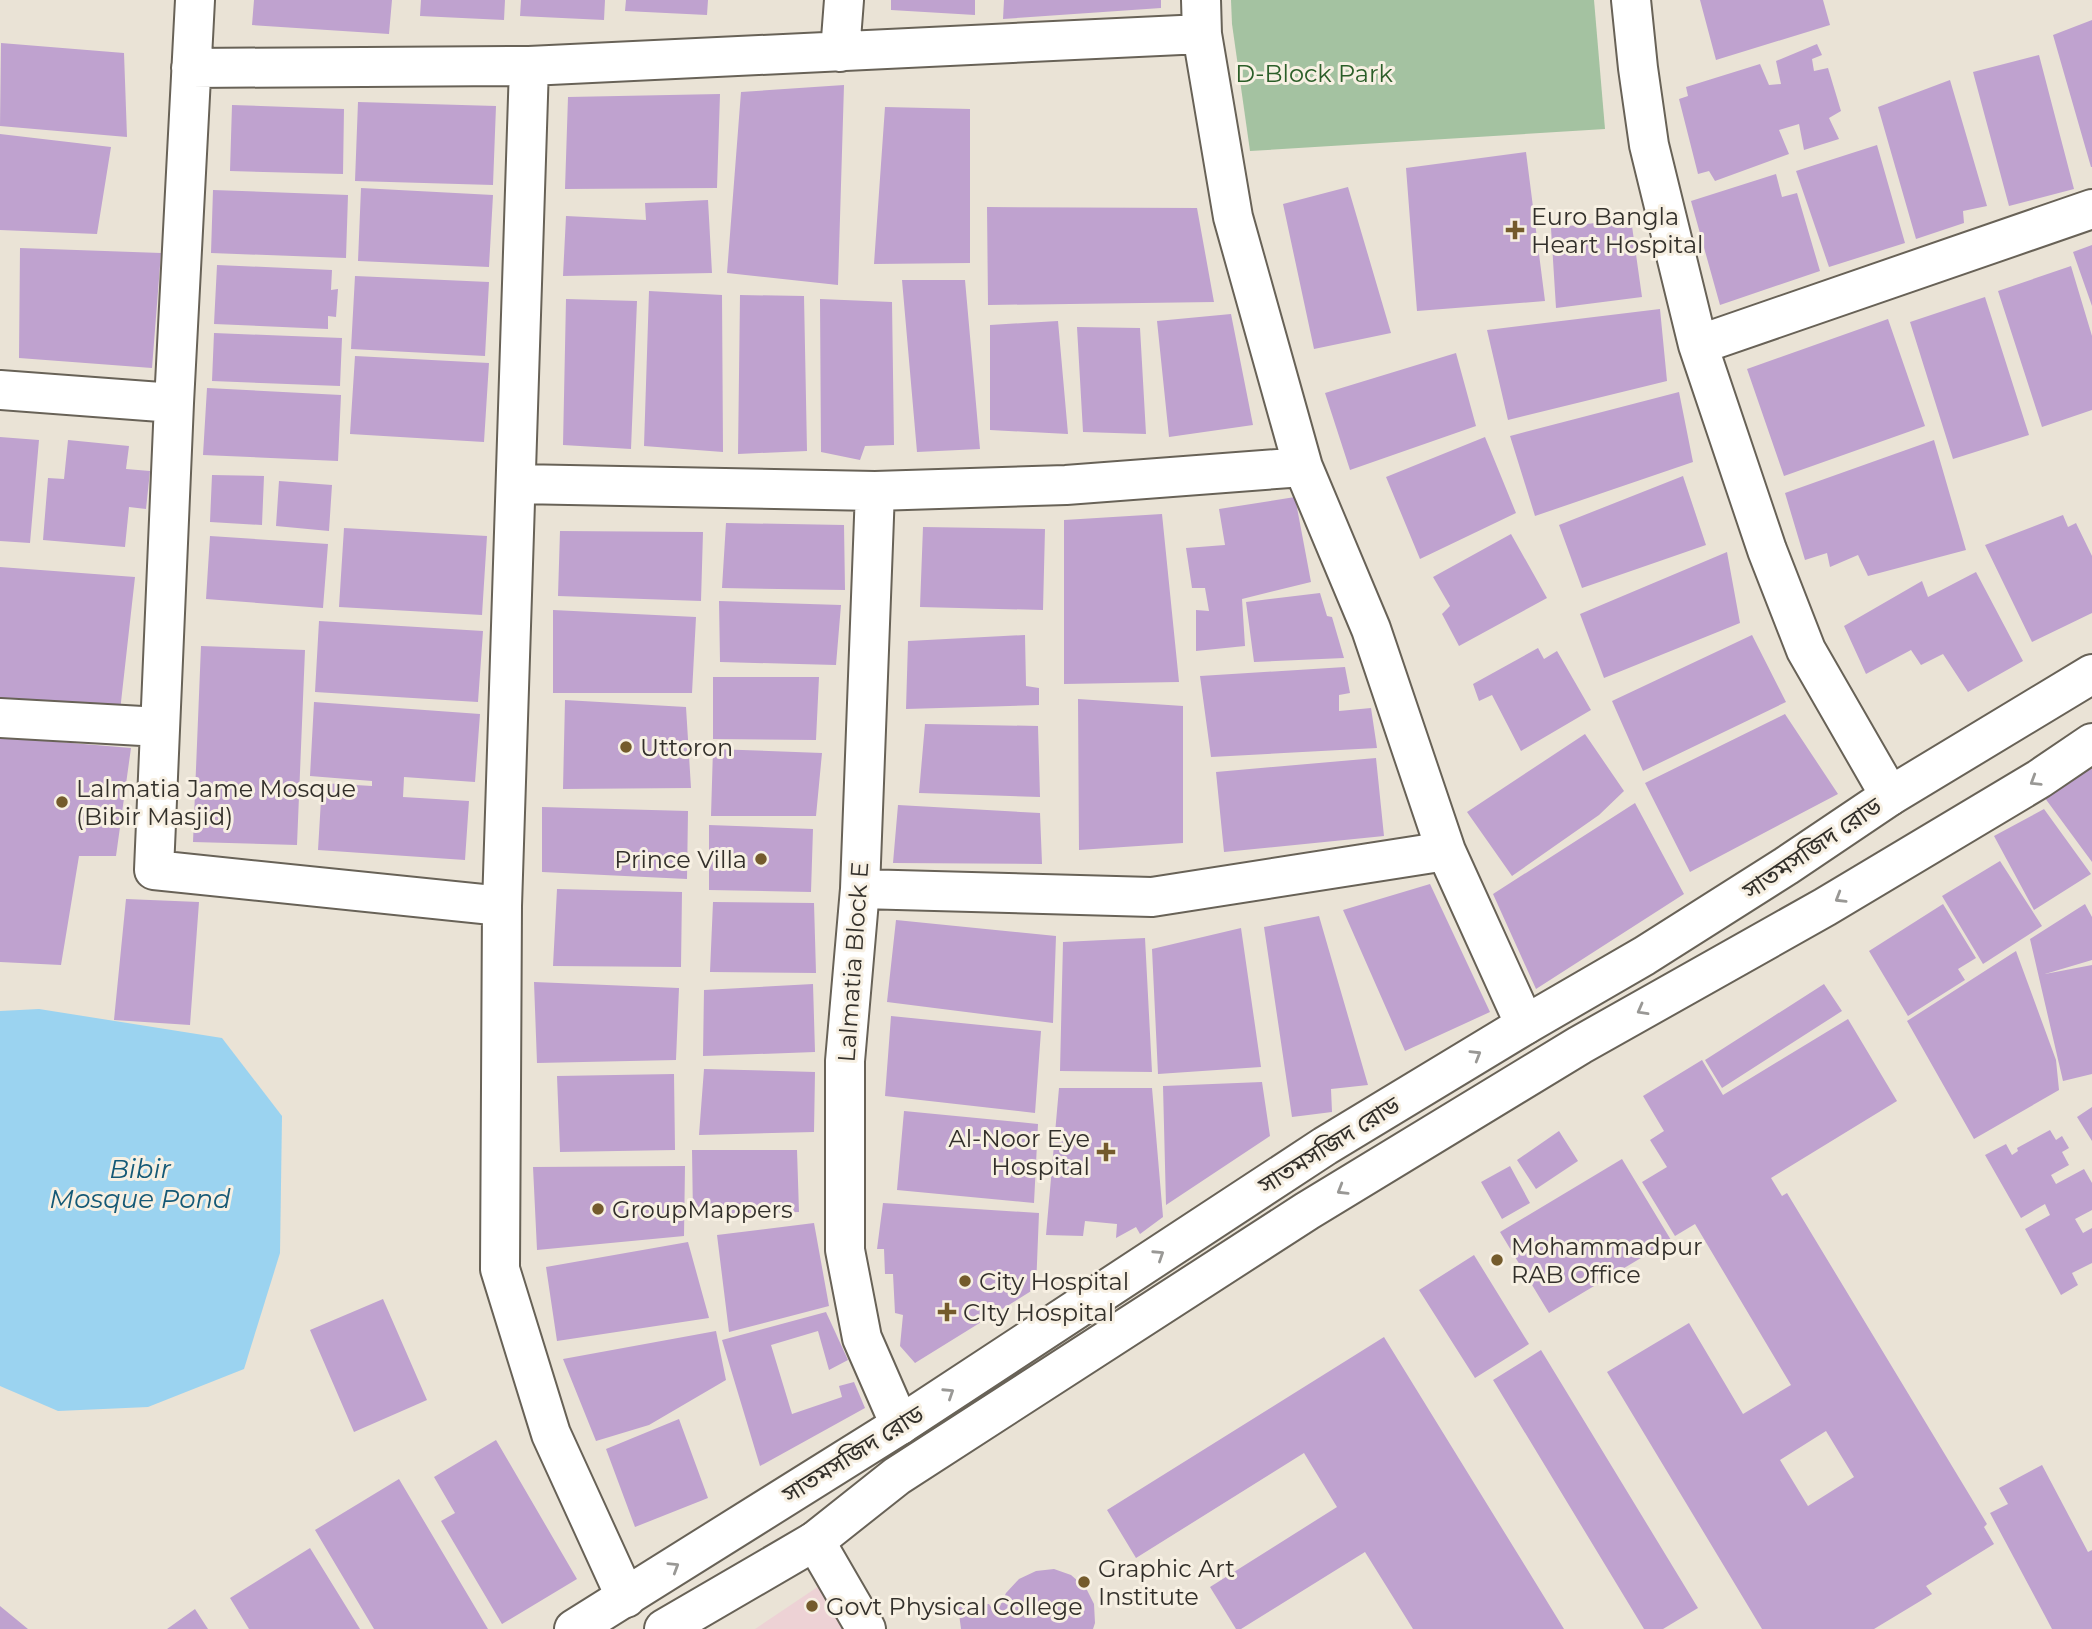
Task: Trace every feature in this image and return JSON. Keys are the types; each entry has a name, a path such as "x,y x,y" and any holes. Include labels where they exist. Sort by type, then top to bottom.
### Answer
{"street":[{"path":"195,0 154,870 502,905"},
{"path":"840,52 844,0"},
{"path":"1631,0 1649,145 1698,345 1767,550 1806,650 1889,796"},
{"path":"191,68 529,66 840,52 1202,17 1233,217 1303,467 1371,629 1446,851 1525,1025"},
{"path":"529,66 502,905 500,1269 551,1434 626,1598"},
{"path":"1698,345 2092,209"},
{"path":"0,390 174,403"},
{"path":"517,484 875,491 1066,485 1303,467"},
{"name":"Lalmatia Block E","path":"875,491 860,889 845,1061 845,1250 862,1338 900,1425"},
{"name":"সাতমসজিদ রোড","path":"574,1629 900,1425 1325,1146 1655,949 1786,866 1889,796 2092,674"},
{"path":"0,718 160,727"},
{"name":"সাতমসজিদ রোড","path":"664,1629 815,1541 897,1476 1307,1211 1580,1045 1825,907 2039,779 2092,743"},
{"path":"860,889 1152,897 1446,851"},
{"path":"1434,1080 1426,1107 1446,1111 1482,1085 1513,1086"},
{"path":"1325,1146 1351,1145 1391,1118 1409,1111 1415,1115 1416,1124 1375,1170"},
{"path":"815,1541 866,1629"}],"shaded area":[{"name":"Govt Physical College","path":"822,1584 848,1629 755,1629"}],"green space":[{"name":"D-Block Park","path":"1231,0 1594,0 1605,129 1250,151"}],"water":[{"name":"Bibir Mosque Pond","path":"39,1009 222,1038 282,1116 280,1253 244,1369 148,1407 58,1411 0,1386 0,1011"}],"building":[{"path":"254,0 392,0 389,34 252,25"},
{"path":"421,0 505,0 504,20 420,16"},
{"path":"521,0 605,0 604,20 520,16"},
{"path":"626,0 708,0 707,15 625,11"},
{"path":"891,0 975,0 975,15 891,10"},
{"path":"1004,0 1161,0 1161,8 1003,19"},
{"path":"1700,0 1823,0 1830,25 1716,60"},
{"path":"2092,20 2092,167 2091,167 2053,35"},
{"path":"1,43 124,53 127,137 0,126"},
{"path":"1817,44 1822,55 1812,59 1814,71 1828,68 1841,111 1829,118 1839,139 1804,150 1799,124 1779,130 1789,154 1715,181 1709,171 1698,174 1679,99 1688,96 1686,87 1760,64 1769,85 1781,84 1776,61"},
{"path":"2039,55 2074,189 2009,206 1973,72"},
{"path":"1950,80 1987,206 1963,211 1964,223 1916,239 1878,107"},
{"path":"844,85 838,285 727,273 741,92"},
{"path":"720,94 717,188 565,189 568,97"},
{"path":"358,102 496,106 493,185 355,181"},
{"path":"232,105 344,109 343,174 230,171"},
{"path":"885,107 970,109 970,263 874,264"},
{"path":"0,134 111,147 97,234 0,230"},
{"path":"1877,145 1905,243 1829,267 1796,171"},
{"path":"1526,152 1545,301 1417,311 1406,168"},
{"path":"1776,174 1782,197 1797,193 1820,271 1720,305 1691,201"},
{"path":"1348,187 1391,333 1314,349 1283,204"},
{"path":"361,188 493,195 489,267 358,261"},
{"path":"213,190 348,195 346,258 211,253"},
{"path":"708,200 712,273 563,276 566,216 646,220 645,203"},
{"path":"987,207 1197,208 1214,302 988,305"},
{"path":"1631,219 1642,297 1556,308 1551,228"},
{"path":"2092,245 2092,306 2073,252"},
{"path":"20,248 161,253 152,368 19,358"},
{"path":"217,265 332,270 331,290 338,289 336,317 328,316 328,329 214,324"},
{"path":"2071,266 2092,336 2092,410 2042,427 1998,291"},
{"path":"355,276 489,282 485,356 351,349"},
{"path":"902,280 965,280 980,449 917,452"},
{"path":"649,291 722,295 723,452 644,446"},
{"path":"740,295 804,296 807,451 738,454"},
{"path":"1985,297 2029,435 1953,459 1910,322"},
{"path":"566,299 637,301 631,449 563,445"},
{"path":"820,299 892,302 894,445 865,446 860,460 821,452"},
{"path":"1660,309 1667,381 1508,420 1487,330"},
{"path":"1231,314 1253,425 1169,437 1157,321"},
{"path":"1888,319 1925,426 1784,476 1747,369"},
{"path":"1058,321 1068,434 990,430 990,325"},
{"path":"1077,327 1140,328 1146,434 1083,432"},
{"path":"214,333 342,338 340,386 212,381"},
{"path":"1456,353 1476,426 1350,470 1325,393"},
{"path":"355,356 489,363 484,442 350,434"},
{"path":"207,388 341,395 338,461 203,455"},
{"path":"1679,392 1693,462 1535,516 1510,436"},
{"path":"0,437 39,440 30,543 0,541"},
{"path":"1485,437 1516,513 1420,559 1386,477"},
{"path":"68,440 129,446 126,469 150,471 146,509 129,507 125,547 43,540 48,478 64,479"},
{"path":"1934,440 1966,550 1868,576 1858,555 1830,567 1827,553 1805,560 1785,493"},
{"path":"212,475 264,476 262,525 210,522"},
{"path":"1683,476 1706,545 1582,588 1559,525"},
{"path":"279,481 332,485 329,531 276,526"},
{"path":"1295,497 1311,582 1242,599 1245,646 1196,651 1196,610 1209,611 1205,588 1192,588 1186,548 1225,545 1219,509"},
{"path":"1162,514 1179,682 1064,684 1064,520"},
{"path":"2063,515 2068,527 2076,523 2092,556 2092,613 2032,642 1985,545"},
{"path":"726,523 844,525 845,590 722,588"},
{"path":"923,527 1045,529 1043,610 920,607"},
{"path":"344,528 487,536 482,615 339,607"},
{"path":"560,531 703,532 701,601 558,596"},
{"path":"1511,534 1547,598 1459,646 1442,614 1450,606 1433,577"},
{"path":"210,536 328,544 323,608 206,599"},
{"path":"1727,552 1740,623 1604,678 1580,614"},
{"path":"0,567 135,577 120,711 0,700"},
{"path":"1976,572 2023,661 1968,692 1943,654 1921,665 1911,650 1866,674 1844,626 1922,581 1928,597"},
{"path":"1320,593 1327,616 1332,617 1344,658 1254,662 1246,602"},
{"path":"719,601 841,605 836,665 720,662"},
{"path":"553,610 696,617 692,693 553,693"},
{"path":"319,621 483,631 478,702 315,692"},
{"path":"1025,635 1026,686 1039,688 1039,705 906,709 908,641"},
{"path":"1752,635 1786,702 1643,771 1612,701"},
{"path":"201,646 305,650 297,845 193,842"},
{"path":"1538,648 1544,659 1557,651 1591,710 1521,751 1492,695 1479,701 1473,684"},
{"path":"1345,667 1350,693 1339,695 1339,711 1371,708 1377,748 1211,757 1200,676"},
{"path":"713,677 819,677 816,740 713,739"},
{"path":"1078,699 1183,706 1183,843 1079,850"},
{"name":"Uttoron","path":"565,700 686,707 691,788 563,789"},
{"path":"314,702 480,714 475,782 404,777 403,797 469,801 465,860 318,850 322,783 372,786 372,781 310,776"},
{"path":"1785,714 1838,794 1690,872 1645,783"},
{"path":"925,724 1038,726 1040,797 919,793"},
{"path":"1585,734 1624,791 1599,815 1512,876 1467,812"},
{"name":"Lalmatia Jame Mosque (Bibir Masjid)","path":"0,737 131,748 116,856 79,856 61,965 0,962"},
{"path":"713,749 822,753 816,816 711,816"},
{"path":"2092,757 2092,862 2039,790"},
{"path":"1376,758 1384,836 1224,852 1216,772"},
{"path":"1635,803 1684,894 1536,989 1493,894"},
{"path":"898,805 1040,813 1042,864 893,863"},
{"path":"542,807 688,811 687,879 542,872"},
{"path":"2044,809 2091,874 2034,910 1994,836"},
{"name":"Prince Villa","path":"709,825 813,829 811,892 709,890"},
{"path":"2000,861 2042,926 1983,964 1942,896"},
{"path":"1430,884 1490,1012 1405,1051 1343,910"},
{"path":"557,889 682,892 681,967 553,966"},
{"path":"126,899 199,902 190,1025 114,1020"},
{"path":"713,902 814,903 816,973 710,972"},
{"path":"1943,904 1976,958 1958,969 1965,980 1908,1016 1869,951"},
{"path":"2085,904 2092,917 2092,960 2045,974 2092,965 2092,1074 2063,1081 2030,939"},
{"path":"1319,916 1368,1085 1331,1089 1332,1112 1292,1117 1264,927"},
{"path":"896,920 1056,936 1053,1023 887,1002"},
{"path":"1241,928 1261,1067 1158,1074 1152,949"},
{"path":"1145,938 1152,1072 1060,1071 1063,942"},
{"path":"2016,951 2056,1060 2059,1090 1974,1139 1907,1021"},
{"path":"534,982 679,988 676,1060 537,1063"},
{"path":"813,984 815,1052 703,1056 704,990"},
{"path":"1824,984 1842,1011 1722,1088 1705,1060"},
{"path":"891,1016 1041,1031 1035,1113 885,1096"},
{"path":"1848,1019 1897,1101 1771,1178 1782,1196 1787,1193 1987,1524 1984,1527 1994,1544 1926,1586 1932,1594 1874,1629 1762,1629 1607,1372 1689,1323 1743,1414 1791,1385 1695,1224 1675,1236 1642,1182 1667,1167 1650,1140 1664,1131 1643,1096 1702,1060 1723,1095","holes":["1826,1431 1854,1477 1808,1506 1780,1460"]},
{"path":"704,1069 815,1072 814,1132 699,1135"},
{"path":"674,1074 675,1150 560,1152 557,1076"},
{"path":"1262,1082 1270,1136 1166,1205 1163,1086"},
{"name":"Al-Noor Eye Hospital","path":"1059,1088 1152,1088 1163,1217 1140,1234 1136,1227 1116,1238 1117,1224 1085,1221 1083,1236 1046,1235"},
{"path":"2092,1107 2092,1141 2077,1117"},
{"path":"904,1111 1038,1124 1034,1203 897,1190"},
{"path":"2050,1130 2056,1140 2062,1136 2069,1148 2062,1152 2069,1165 2051,1175 2056,1184 2084,1169 2092,1183 2092,1210 2075,1219 2083,1233 2092,1228 2092,1263 2072,1273 2078,1285 2061,1295 2025,1229 2050,1215 2045,1204 2021,1218 1985,1155 2006,1144 2012,1155 2018,1151 2017,1148"},
{"path":"1559,1131 1578,1161 1536,1189 1517,1160"},
{"path":"692,1150 797,1150 799,1212 693,1215"},
{"path":"1622,1159 1671,1240 1549,1313 1500,1232"},
{"path":"685,1166 684,1236 537,1250 533,1167"},
{"path":"1510,1166 1530,1203 1502,1219 1481,1182"},
{"name":"CIty Hospital","path":"883,1203 1039,1213 1036,1288 915,1363 900,1346 903,1315 895,1313 893,1274 885,1274 884,1249 877,1249"},
{"path":"814,1223 829,1306 729,1332 717,1235"},
{"path":"688,1242 709,1318 557,1341 546,1267"},
{"path":"1474,1255 1529,1344 1475,1378 1419,1290"},
{"path":"383,1299 427,1400 354,1432 310,1330"},
{"path":"826,1312 848,1360 829,1370 818,1331 771,1345 792,1414 842,1397 839,1386 854,1382 865,1408 760,1466 722,1340"},
{"path":"716,1331 726,1380 649,1425 596,1441 563,1359"},
{"path":"1384,1337 1564,1629 1413,1629 1365,1552 1241,1629 1236,1629 1210,1587 1337,1507 1304,1453 1136,1558 1107,1510"},
{"path":"1541,1350 1698,1608 1663,1629 1644,1629 1493,1380"},
{"path":"679,1419 708,1498 635,1527 606,1449"},
{"path":"496,1440 577,1579 502,1624 441,1521 455,1513 434,1477"},
{"path":"2042,1465 2088,1552 2092,1550 2092,1629 2052,1629 1990,1513 2008,1504 1999,1488"},
{"path":"399,1479 488,1629 374,1629 315,1530"},
{"path":"310,1548 360,1629 249,1629 230,1598"},
{"path":"1054,1569 1071,1575 1086,1588 1094,1604 1093,1629 961,1629 958,1606 989,1604 996,1615 1006,1593 1019,1579 1036,1571"},
{"path":"0,1606 28,1629 0,1629"},
{"path":"195,1609 208,1629 167,1629"}],"place":[{"name":"Euro Bangla Heart Hospital","path":"1515,230"},
{"name":"Uttoron","path":"626,747"},
{"name":"Lalmatia Jame Mosque (Bibir Masjid)","path":"62,802"},
{"name":"Prince Villa","path":"761,859"},
{"name":"Al-Noor Eye Hospital","path":"1106,1152"},
{"name":"GroupMappers","path":"598,1209"},
{"name":"Mohammadpur RAB Office","path":"1497,1260"},
{"name":"City Hospital","path":"965,1281"},
{"name":"CIty Hospital","path":"947,1312"},
{"name":"Graphic Art Institute","path":"1084,1582"},
{"name":"Govt Physical College","path":"812,1606"}]}
